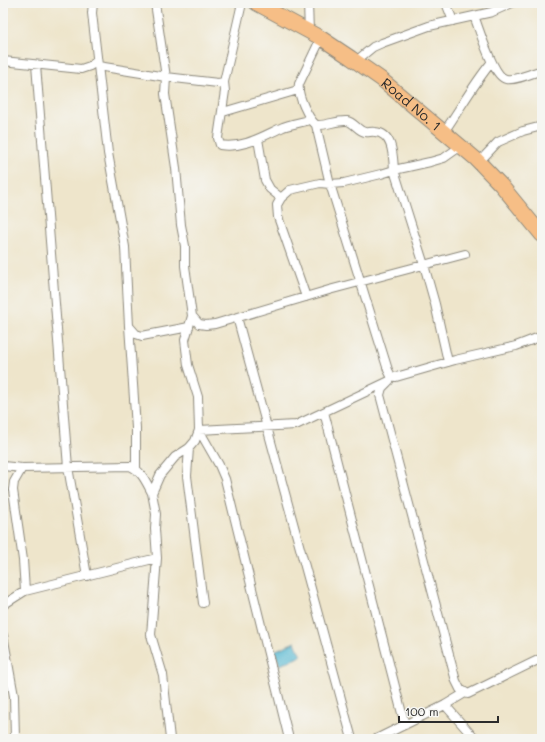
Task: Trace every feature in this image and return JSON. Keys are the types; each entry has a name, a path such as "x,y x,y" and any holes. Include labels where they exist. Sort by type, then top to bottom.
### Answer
{"highway":[{"name":"Road No. 1","path":"256,3 315,35 356,61 381,80 479,162 501,185 542,235"}],"street":[{"path":"93,3 92,13 108,153 125,247 136,428 136,469"},
{"path":"155,3 166,77 165,94 176,168 181,225 185,246 185,266 192,316 184,340 188,365 198,397 200,430 225,479 289,739"},
{"path":"242,3 224,82 226,90 218,138 220,145 233,146 258,139 283,127 313,122 323,126 346,121 351,122 361,131 383,134 388,140 392,151 394,170 435,304 448,362"},
{"path":"308,3 315,35 298,90 313,122 330,184 390,379"},
{"path":"446,3 453,21"},
{"path":"356,61 373,47 382,43 429,26 492,12 512,3"},
{"path":"474,16 491,64 499,76 505,79 513,79 542,70"},
{"path":"3,61 80,69 98,64 166,77 218,83 224,82"},
{"path":"444,132 476,82 491,64"},
{"path":"36,65 68,467 87,576"},
{"path":"223,112 298,90"},
{"path":"479,162 498,142 524,131 542,126"},
{"path":"258,139 265,180 270,189 280,198"},
{"path":"306,297 278,217 277,205 280,198 290,190 320,183 330,184 361,179 444,158 461,146"},
{"path":"192,316 199,324 215,324 361,281 465,254"},
{"path":"237,318 352,739"},
{"path":"129,326 136,334 142,336 189,327"},
{"path":"200,430 296,425 390,379 448,362 516,346 542,336"},
{"path":"390,379 382,388 380,395 456,680 460,689 465,693"},
{"path":"324,412 405,725"},
{"path":"152,493 160,475 166,467 174,457 189,448 195,441 200,430"},
{"path":"189,448 187,476 203,603"},
{"path":"3,466 22,468 130,466 140,472 152,493 156,514 155,529 157,558 151,634 162,675 170,739"},
{"path":"22,468 14,482 13,490 23,560 25,591"},
{"path":"3,605 25,591 157,558"},
{"path":"3,635 14,696 15,739"},
{"path":"376,739 445,705 465,693 468,694 542,658"},
{"path":"445,705 475,739"}],"water":[{"path":"295,642 301,656 280,665 274,651"}]}
